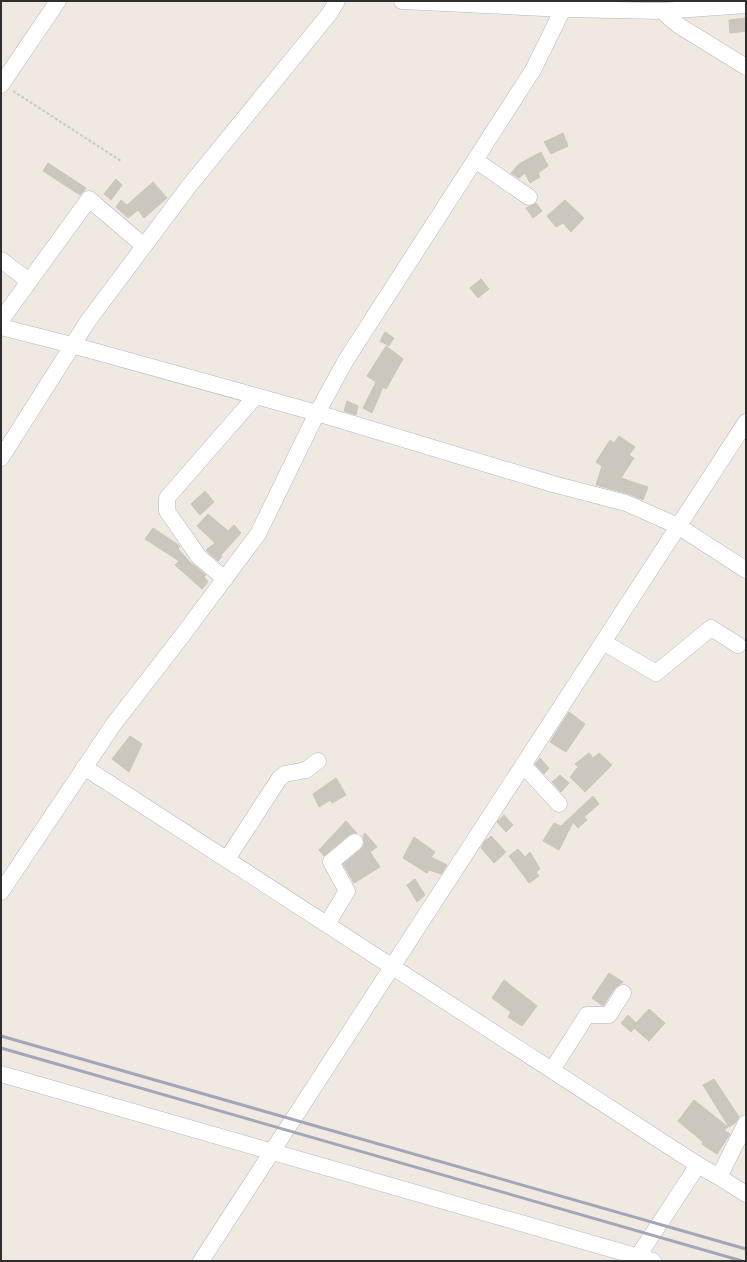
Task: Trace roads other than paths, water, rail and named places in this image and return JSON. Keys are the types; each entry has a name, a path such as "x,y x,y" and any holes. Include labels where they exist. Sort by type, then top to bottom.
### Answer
{"street":[{"path":"2,84 58,1"},
{"path":"1,458 88,321 188,186 330,13 337,1"},
{"path":"402,1 566,5 662,11 746,5"},
{"path":"1,892 112,725 258,534 317,413 350,354 533,70 566,5"},
{"path":"662,11 678,25 746,67"},
{"path":"475,160 529,197"},
{"path":"1,320 89,199 144,246"},
{"path":"1,260 29,282"},
{"path":"1,327 72,345 317,413 545,482 626,503 678,526 746,570"},
{"path":"225,579 199,557 166,511 167,498 255,397"},
{"path":"201,1261 746,422"},
{"path":"603,642 656,674 711,628 738,645"},
{"path":"227,859 279,779 285,774 306,770 318,762"},
{"path":"523,765 559,804"},
{"path":"84,766 698,1165 746,1194"},
{"path":"327,924 347,891 331,862 355,842"},
{"path":"552,1070 587,1015 609,1015 623,993"},
{"path":"1,1074 642,1260 698,1165"},
{"path":"719,1177 746,1123"}],"railway":[{"path":"1,1036 746,1249"},
{"path":"1,1048 742,1261"}]}
